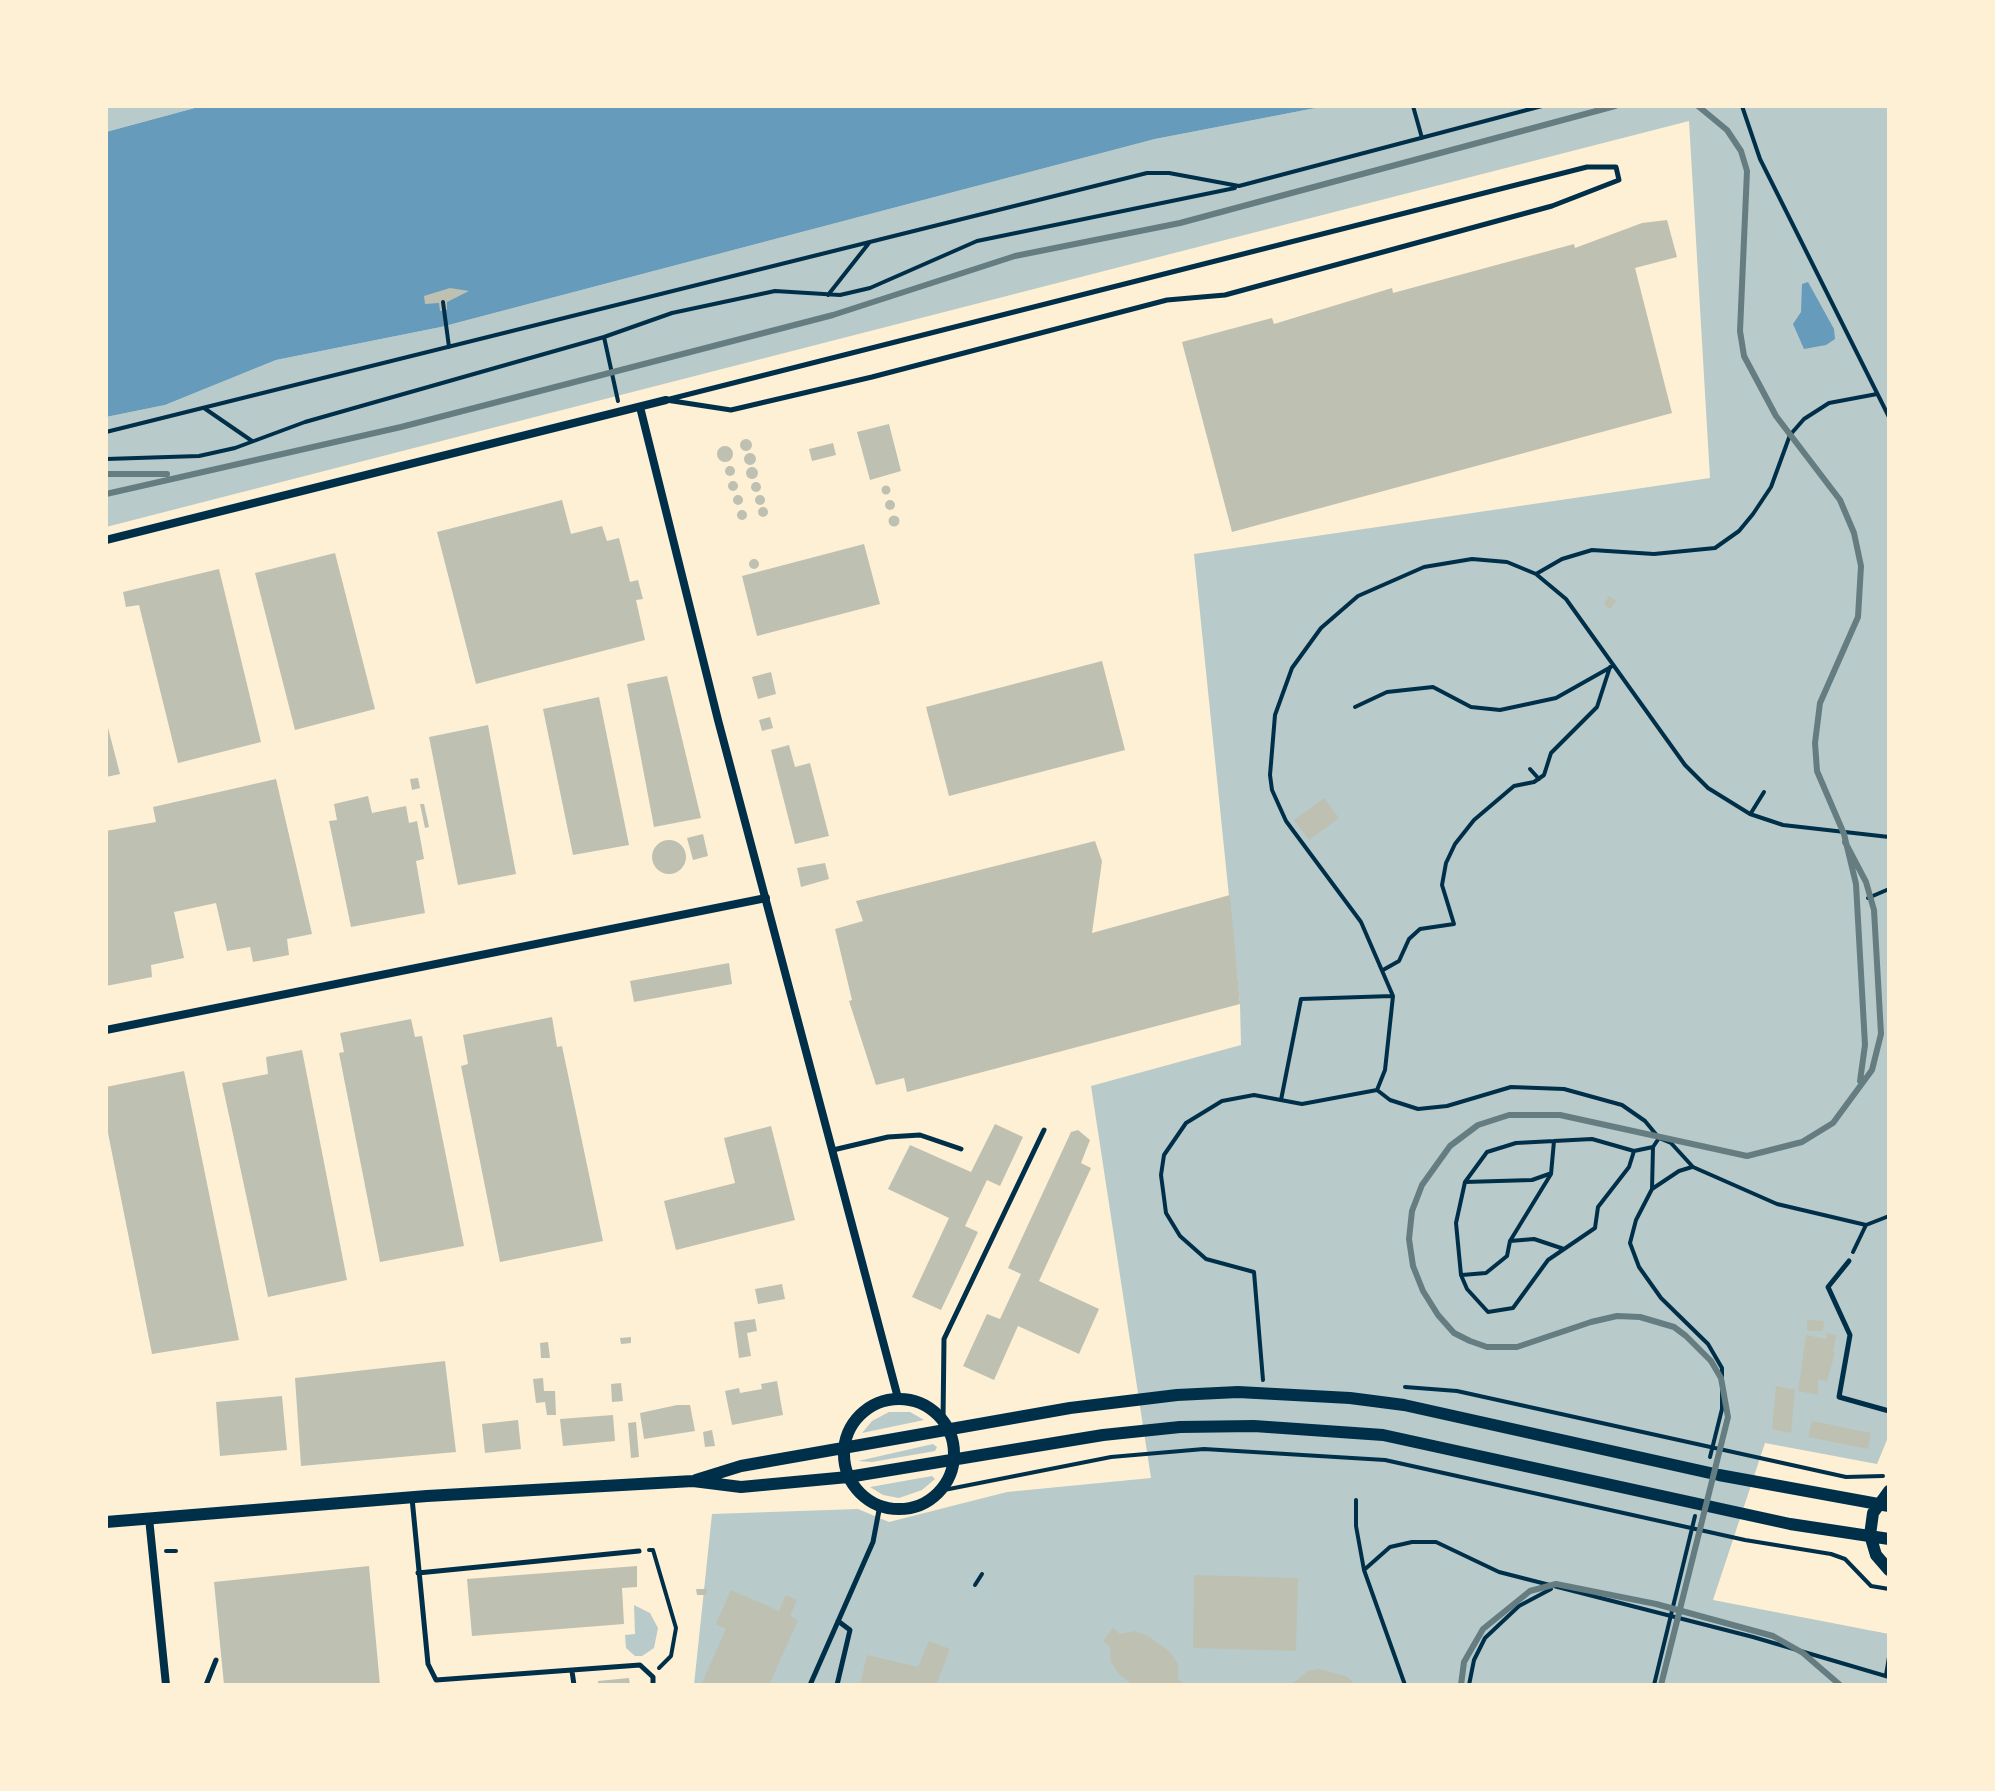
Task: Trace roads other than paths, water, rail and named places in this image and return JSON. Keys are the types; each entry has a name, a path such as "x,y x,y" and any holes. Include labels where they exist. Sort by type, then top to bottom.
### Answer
{"main road":[{"path":"693,1481 741,1466 843,1449 946,1425 1177,1395 1238,1392 1350,1398 1458,1415 1719,1475 1884,1504"},
{"path":"898,1398 918,1402 946,1425 953,1459 946,1481 939,1491 914,1506 880,1505 867,1498 848,1477 843,1449 856,1419 870,1407 898,1398"},
{"path":"106,1522 412,1497 693,1481 741,1487 848,1477 1103,1435 1180,1427 1316,1428 1383,1435 1790,1524 1889,1539"},
{"path":"1889,1491 1870,1535 1876,1555 1889,1570"}],"street":[{"path":"106,540 666,400"},
{"path":"640,407 898,1398"},
{"path":"106,1030 766,898"},
{"path":"149,1518 166,1685"}],"lane":[{"path":"1587,167 1616,167 1619,180 1552,206 1225,295 1167,300 872,377 731,410 666,400 1587,167"},
{"path":"946,1425 944,1339 1044,1130"},
{"path":"833,1150 888,1137 920,1135 961,1149"},
{"path":"1849,1261 1828,1287 1850,1335 1839,1397 1889,1411"},
{"path":"412,1497 432,1685"},
{"path":"810,1685 873,1542 880,1505"},
{"path":"418,1573 639,1551"},
{"path":"837,1685 850,1630 838,1621"},
{"path":"206,1685 211,1664 216,1660"},
{"path":"431,1674 442,1681 471,1682 640,1665 652,1674 653,1685"},
{"path":"572,1671 574,1685"}],"water":[{"path":"202,106 1326,106 1155,139 441,327 276,360 165,405 106,417 106,132"},
{"path":"1808,282 1834,329 1835,339 1826,345 1804,349 1793,324 1801,312 1802,284"}],"railway":[{"path":"106,494 401,427 833,315 1015,256 1180,223 1615,106"},
{"path":"1698,106 1727,130 1741,151 1747,171 1740,331 1744,356 1776,416 1840,500 1854,533 1861,566 1858,617 1820,703 1815,743 1817,771 1844,834 1856,884 1865,1045 1860,1081"},
{"path":"106,474 167,474"},
{"path":"1661,1685 1728,1417 1721,1378 1711,1361 1686,1336 1674,1327 1640,1317 1617,1316 1591,1322 1517,1347 1487,1347 1454,1333 1423,1291 1413,1266 1409,1239 1412,1211 1422,1185 1450,1146 1478,1125 1509,1115 1560,1115 1747,1156 1802,1142 1833,1123 1872,1070 1881,1034 1874,910 1866,882 1845,842"},
{"path":"1461,1685 1464,1662 1483,1629 1530,1591 1556,1584 1656,1604 1773,1636 1803,1653 1840,1685"}]}
